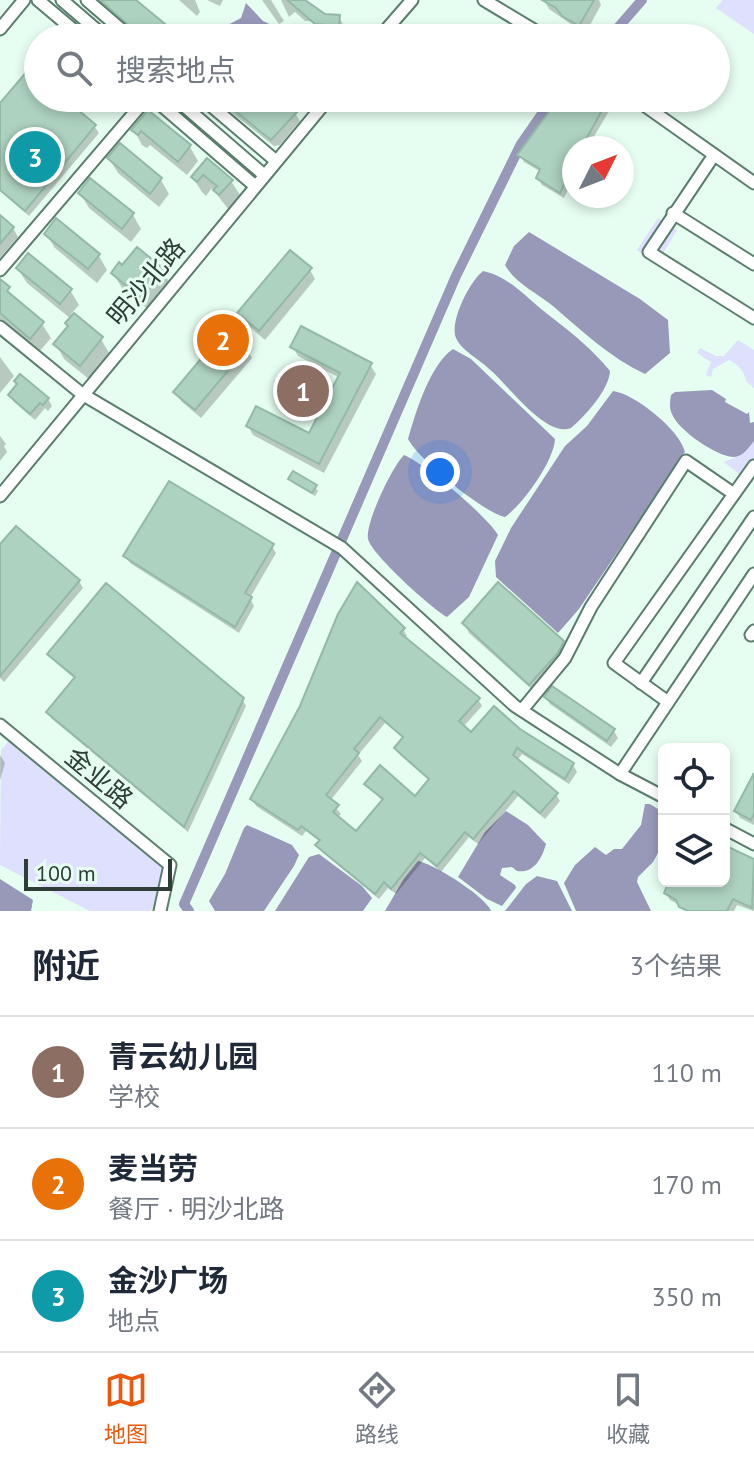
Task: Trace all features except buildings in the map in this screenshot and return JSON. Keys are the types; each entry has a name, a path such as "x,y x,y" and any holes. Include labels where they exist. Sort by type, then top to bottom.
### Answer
{"street":[{"path":"0,29 24,0"},
{"path":"38,0 66,24"},
{"path":"62,0 90,24"},
{"path":"87,0 115,24"},
{"path":"391,24 412,0"},
{"path":"484,0 524,24"},
{"path":"0,270 138,112"},
{"path":"167,112 255,186"},
{"path":"191,112 264,175"},
{"path":"218,112 276,161"},
{"name":"明沙北路","path":"0,496 317,112"},
{"path":"654,112 754,183"},
{"path":"714,155 649,252 754,318"},
{"path":"673,213 754,264"},
{"path":"0,327 82,394 338,545 522,710 620,774 658,794"},
{"path":"522,710 565,658 591,607 686,461 734,494"},
{"path":"668,702 614,663 754,466"},
{"path":"641,683 754,517"},
{"path":"620,774 754,574"},
{"name":"金业路","path":"0,725 170,865 160,911"},
{"path":"730,831 754,844"}],"shaded area":[{"path":"723,0 754,0 754,34 716,8"},
{"path":"246,3 269,24 230,24 241,18"},
{"path":"658,218 677,230 657,263 637,250"},
{"path":"529,232 640,299 668,320 670,353 645,374 608,352 520,282 505,265 514,246"},
{"path":"483,271 502,278 519,290 582,342 610,371 601,394 571,428 561,429 538,417 458,342 455,322 458,312 467,292"},
{"path":"738,340 754,350 754,388 746,381 740,368 729,360 713,369 711,377 706,375 711,362 697,353 700,348 716,356 724,356"},
{"path":"453,349 471,359 555,439 549,459 536,481 505,517 482,506 452,484 424,459 408,439 430,377"},
{"path":"712,390 726,399 725,402 747,414 749,412 750,423 754,422 754,441 737,457 718,453 699,442 671,412 671,395 675,392"},
{"path":"613,391 633,399 655,414 675,434 685,452 579,609 558,633 496,577 495,561 511,528 565,446 587,426"},
{"path":"754,441 754,458 739,474 724,462 741,455"},
{"path":"404,455 454,491 498,535 469,597 447,617 391,568 368,539 380,496"},
{"path":"11,738 159,860 161,880 151,911 90,911 0,865 1,750"},
{"path":"645,804 658,809 658,853 637,882 651,911 576,911 564,883 575,865 595,847 606,855 614,849 622,849 641,825"},
{"path":"506,811 528,825 546,844 540,859 528,870 502,868 500,875 516,888 502,906 487,899 458,877 485,832"},
{"path":"247,825 292,845 299,855 264,911 215,911 209,901"},
{"path":"319,854 362,886 372,898 363,911 275,911 309,857"},
{"path":"418,861 458,882 479,897 491,911 385,911"},
{"path":"537,876 557,881 572,911 505,911 526,884"},
{"path":"0,879 33,900 31,911 0,911"}],"waterway":[{"path":"621,24 642,0"},
{"path":"189,911 184,904 456,276 521,144 543,112"}],"place":[{"name":"金沙广场","path":"35,157"},
{"name":"麦当劳","path":"223,340"},
{"name":"青云幼儿园","path":"303,391"}]}
